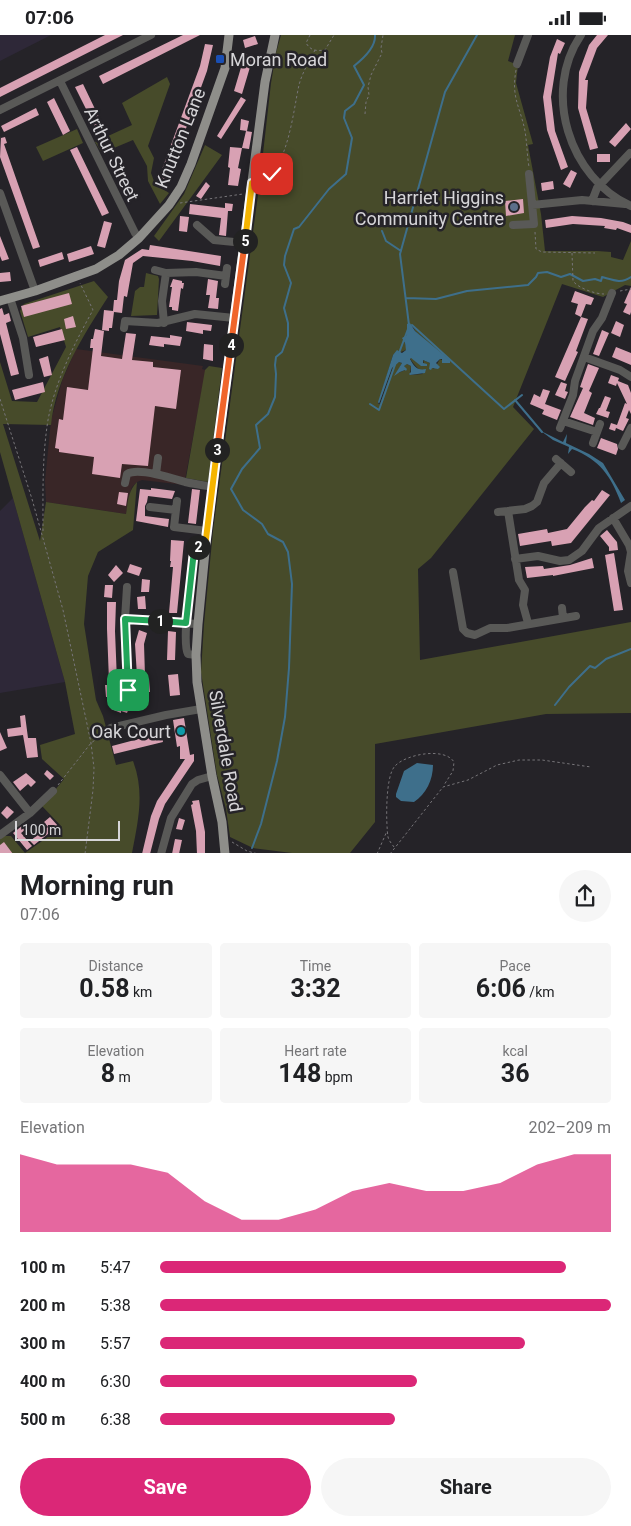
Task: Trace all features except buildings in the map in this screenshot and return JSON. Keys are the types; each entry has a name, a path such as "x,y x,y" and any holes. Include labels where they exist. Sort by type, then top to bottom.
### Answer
{"main road":[{"name":"Knutton Lane","path":"0,301 77,277 96,269 119,255 139,239 169,205 181,187 191,164 228,56 229,35"},
{"name":"Silverdale Road","path":"224,853 222,822 212,776 192,654 198,623 201,547 207,531 265,82 275,35"}],"street":[{"path":"0,110 151,35"},
{"path":"517,65 528,35"},
{"path":"570,35 579,37 565,76 563,94 567,129 578,159 600,185 629,205"},
{"name":"Arthur Street","path":"60,81 134,233 139,239"},
{"path":"592,201 596,188 630,153"},
{"path":"513,225 534,224 529,174"},
{"path":"0,193 35,291"},
{"path":"532,205 592,201 629,205"},
{"path":"197,225 214,240 244,243"},
{"path":"155,270 166,273 196,272 226,276"},
{"path":"164,323 162,301 166,273"},
{"path":"597,432 574,425 562,425 593,331 602,317 605,303 612,293"},
{"path":"10,299 23,338 29,375"},
{"path":"124,328 125,321 164,323 195,314 234,318"},
{"path":"584,357 620,370 631,377"},
{"path":"593,443 600,424"},
{"path":"622,446 631,428"},
{"path":"156,474 158,457"},
{"path":"498,512 525,509 532,506 537,501 544,483 559,461 571,472"},
{"path":"125,483 126,474 130,472 156,474 212,487"},
{"path":"177,501 174,527 207,531"},
{"path":"515,559 538,556 560,561 568,560 582,551 599,528 631,506"},
{"path":"150,507 176,510"},
{"path":"508,511 519,580 525,591 524,605 528,623"},
{"path":"613,517 631,552 628,571 631,583"},
{"name":"Silverdale Road","path":"192,654 186,650 186,623 194,551 201,547"},
{"path":"464,576 454,575 464,629 467,633 475,635 490,628 507,628 576,616"},
{"path":"128,587 125,619 128,690"},
{"path":"562,608 563,618"},
{"path":"125,619 198,623"},
{"path":"112,728 201,709"},
{"path":"0,775 30,813"},
{"path":"162,853 171,818 192,784 212,776"},
{"path":"0,835 30,813 52,791"}],"path":[{"path":"310,35 306,43 310,49 325,50 334,35"},
{"path":"365,113 369,95 368,87 371,75 382,53 381,48 384,35"},
{"path":"252,183 266,181 279,161 293,119 299,84 304,69 315,50"},
{"path":"517,65 514,83 515,101 525,130 529,174"},
{"path":"169,205 245,193 251,194"},
{"path":"534,224 536,249 542,252 595,253"},
{"path":"572,253 572,281 575,284 602,295 609,292 631,289"},
{"path":"43,535 42,473 48,420 53,399 66,365 93,310 77,277"},
{"path":"0,399 43,535 63,610 90,743 94,768 85,853"},
{"path":"52,791 90,743 112,728"},
{"path":"390,853 443,787 453,771 454,762 452,759 436,753 428,753 406,759 394,767 388,782 386,800 388,839 394,848"},
{"path":"443,787 468,780 497,765 519,760 542,760 592,767"},
{"path":"377,853 388,830"},
{"path":"224,842 231,842 247,851 258,853"}],"shaded area":[{"path":"0,35 51,35 0,61"},
{"path":"76,349 203,366 202,369 205,370 205,374 184,485 142,480 137,482 132,487 126,514 46,502 45,481 51,420 62,381"},
{"path":"13,498 65,682 0,693 0,511"}],"green space":[{"path":"281,35 515,35 508,61 518,65 516,83 533,144 528,145 541,214 545,251 611,252 611,257 623,260 631,241 631,286 625,285 603,297 562,284 513,407 534,429 431,558 418,569 420,660 631,622 631,713 546,714 375,744 375,822 350,853 292,853 253,848 230,837 226,809 217,775 201,672 213,531 276,53","holes":["413,326 415,331 450,361 446,362 440,359 434,369 430,366 430,363 410,358 423,374 410,375 411,366 404,365 405,370 396,374 402,363 394,364 380,404 378,404 393,355 406,350 404,340 408,334 407,332"]},
{"path":"167,77 170,84 148,146 154,158 151,173 155,184 169,193 160,204 148,181 147,166 133,140 102,153 95,142 132,125 122,103"},
{"path":"77,129 83,143 43,161 36,147"},
{"path":"205,145 222,155 159,241 154,236 184,194"},
{"path":"146,273 158,276 159,279 157,315 131,316 135,291 140,287 144,287"},
{"path":"94,281 108,297 72,358 58,391 51,425 3,424 40,541 46,502 126,514 130,493 137,482 133,530 98,552 88,576 84,624 96,700 103,716 116,765 133,761 137,773 140,796 138,818 132,853 25,853 62,827 42,806 64,779 42,759 40,745 75,734 65,682 0,452 0,362 12,401 37,402 66,347 60,327 28,337 20,311 24,304"},
{"path":"209,366 222,368 208,482 186,478 205,370"},
{"path":"0,836 11,836 25,853 0,853"}],"water":[{"path":"410,323 415,331 450,360 450,363 442,363 442,359 440,359 436,363 440,367 438,369 432,368 431,370 429,369 430,363 423,360 423,363 427,364 427,366 421,366 411,358 416,367 426,369 425,373 410,375 411,366 407,364 404,366 407,369 406,371 394,376 402,363 399,362 392,368 379,404 378,402 393,355 397,350 402,353 406,350 402,338 407,335 407,324"},
{"path":"541,431 563,442 567,434 566,443 603,463 625,500 621,503 608,477 590,458 572,449 568,454 569,447 553,440"},
{"path":"417,763 433,765 430,781 422,795 414,802 401,801 396,797 396,794 404,771"}],"waterway":[{"path":"252,848 261,824 277,761 285,717 292,584 288,552 283,542 268,534 262,524 243,510 231,489 242,469 260,448 256,425 268,414 275,397 276,357 282,352 288,336 288,323 284,308 291,283 284,265 285,256 294,229 299,227 329,189 346,174 352,138 344,118 345,111 354,104 364,85 354,66 371,48 375,35"},
{"path":"409,325 400,254 445,92 477,35"},
{"path":"382,231 386,241 401,251"},
{"path":"406,298 436,299 467,291 528,285 538,273 547,272 561,277 570,274 583,281 595,279 601,281 602,277 620,281 631,277"},
{"path":"412,325 504,409 522,395"},
{"path":"399,353 408,329"},
{"path":"370,404 379,410 396,362"},
{"path":"515,400 542,432"},
{"path":"555,705 569,687 590,666 595,668 606,659 631,649"}],"place":[{"name":"Moran Road","path":"220,59"},
{"name":"Harriet Higgins Community Centre","path":"514,207"},
{"name":"Oak Court","path":"181,731"}],"route":[{"path":"128,690 125,619 186,623 194,551 197,547 205,547 252,183 266,181 272,174"}]}
